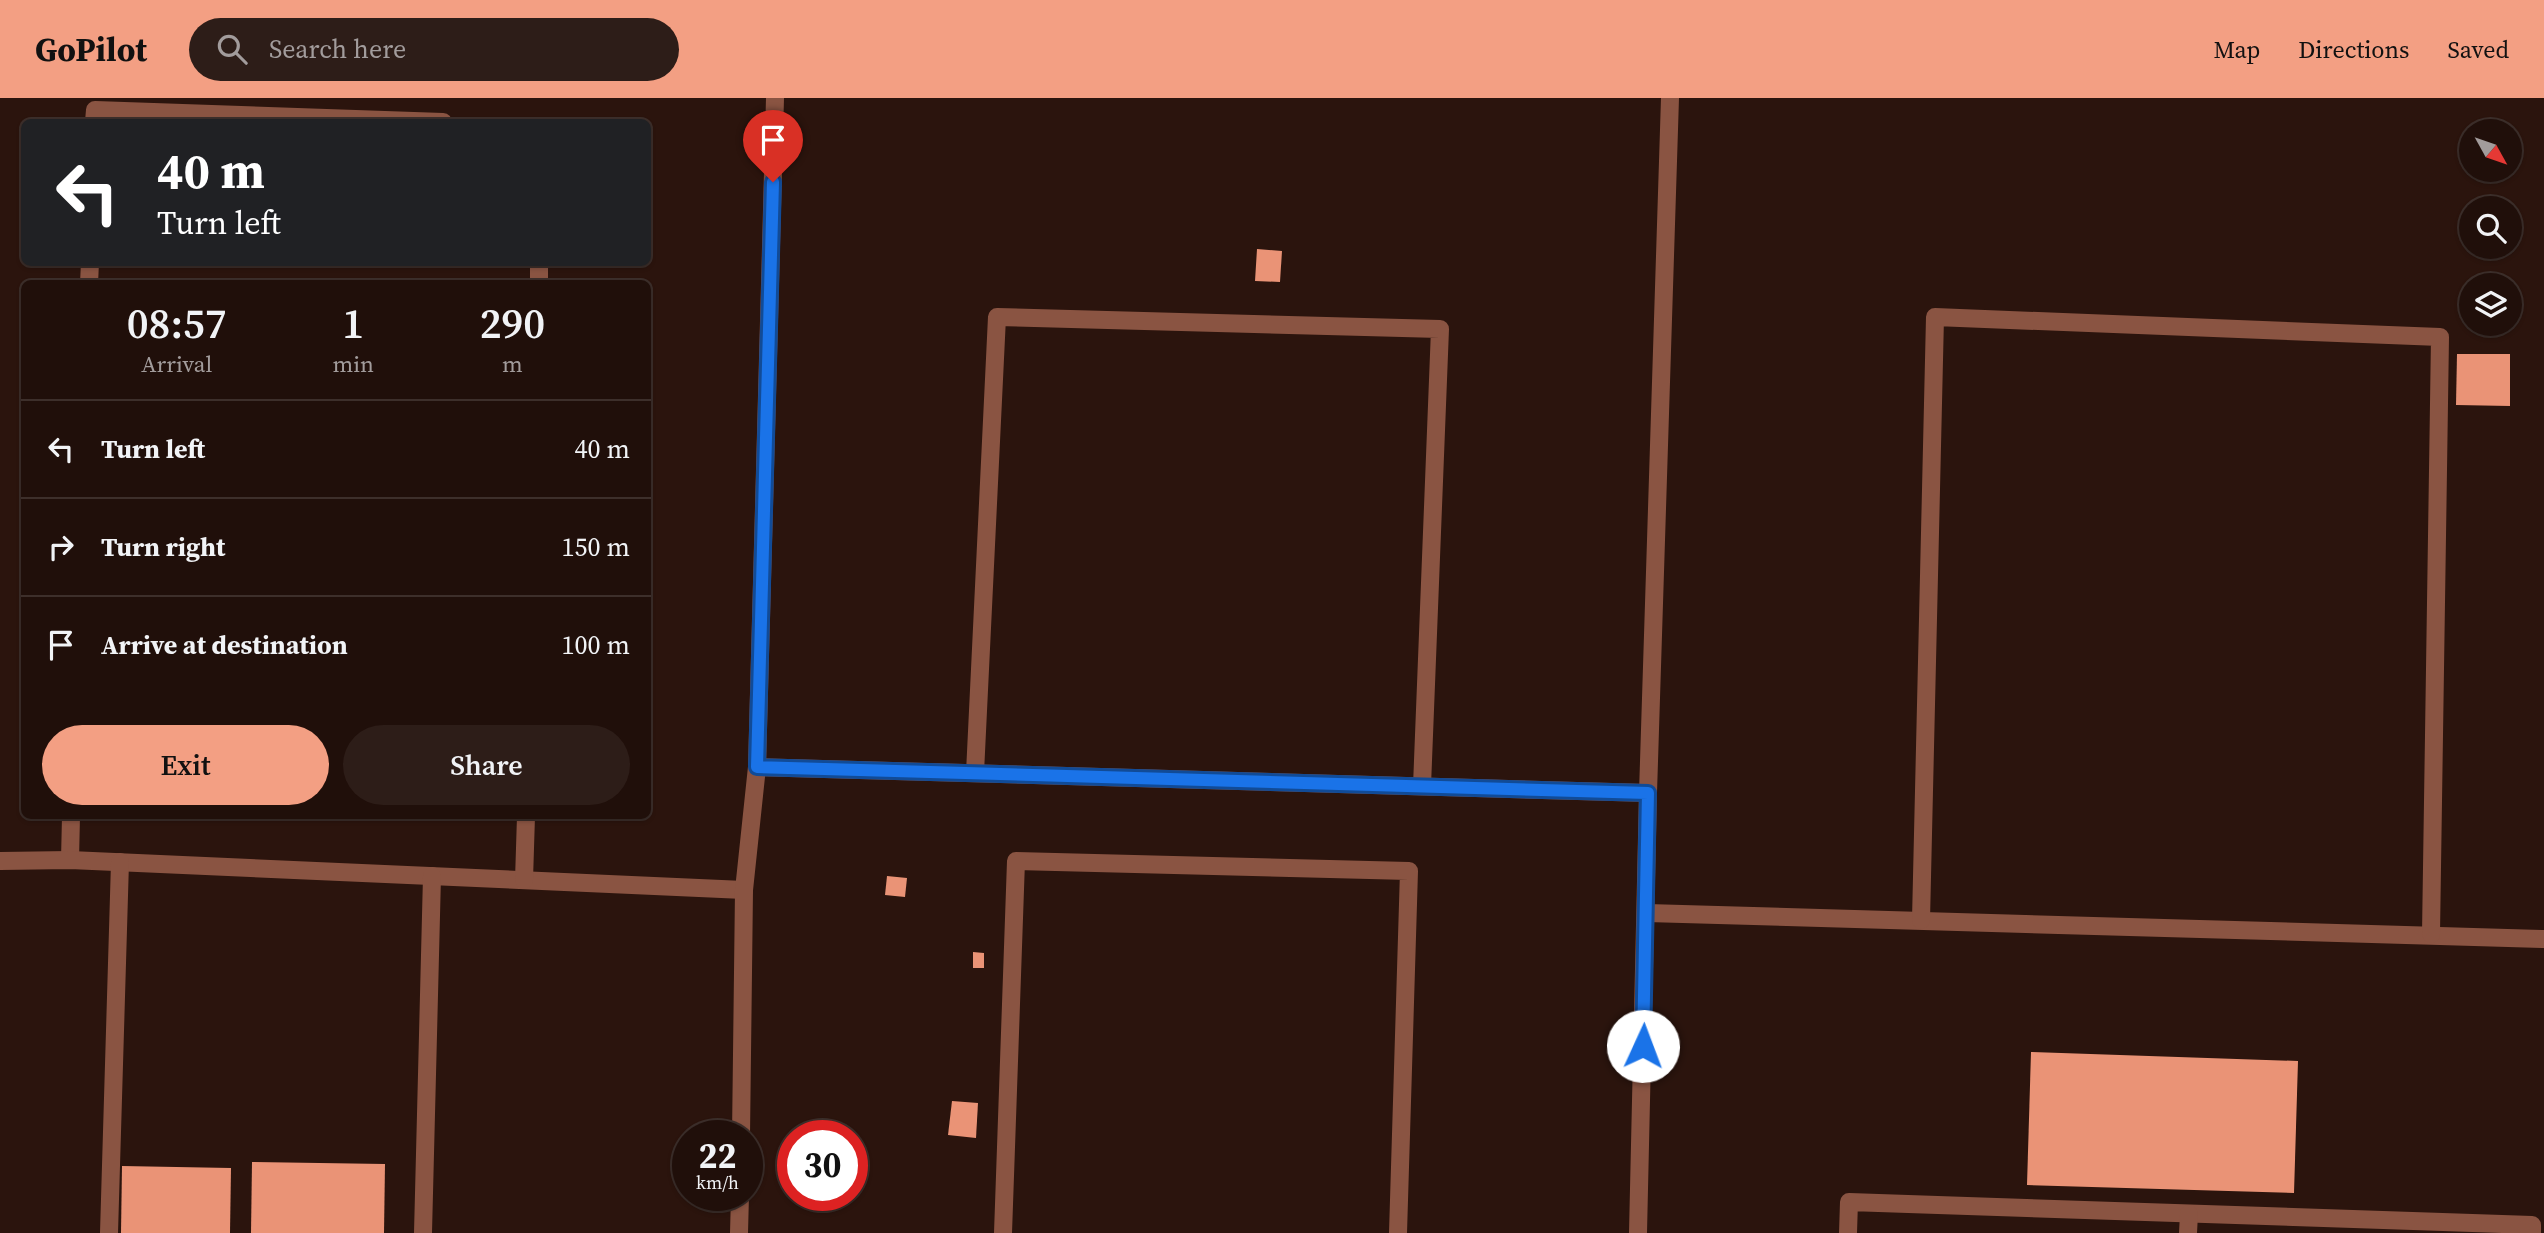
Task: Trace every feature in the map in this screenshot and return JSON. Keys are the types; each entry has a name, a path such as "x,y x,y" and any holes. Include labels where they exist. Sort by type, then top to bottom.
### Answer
{"street":[{"path":"740,1120 744,890 757,767 775,98"},
{"path":"1638,1233 1648,793 1670,98"},
{"path":"94,119 94,110 356,119"},
{"path":"975,773 997,317 1440,329 1422,786"},
{"path":"1921,920 1935,317 2440,337 2431,934"},
{"path":"757,767 1648,793"},
{"path":"70,860 71,819"},
{"path":"524,880 526,819"},
{"path":"0,861 70,860 744,890"},
{"path":"1003,1233 1016,861 1409,871 1398,1233"},
{"path":"109,1233 120,862"},
{"path":"423,1233 432,876"},
{"path":"1647,913 2544,939"},
{"path":"1848,1233 1849,1202 2532,1225 2532,1233"},
{"path":"739,1233 740,1211"},
{"path":"2188,1233 2189,1214"}],"building":[{"path":"1257,249 1282,251 1280,282 1255,281"},
{"path":"2457,354 2510,354 2510,406 2456,405"},
{"path":"887,876 907,878 905,897 885,895"},
{"path":"973,952 984,953 984,968 973,968"},
{"path":"2031,1052 2298,1061 2294,1193 2027,1185"},
{"path":"952,1101 978,1103 976,1138 948,1135"},
{"path":"252,1162 385,1164 384,1233 251,1233"},
{"path":"122,1166 231,1168 230,1233 121,1233"}],"route":[{"path":"773,182 757,767 1648,793 1643,1046"}]}
